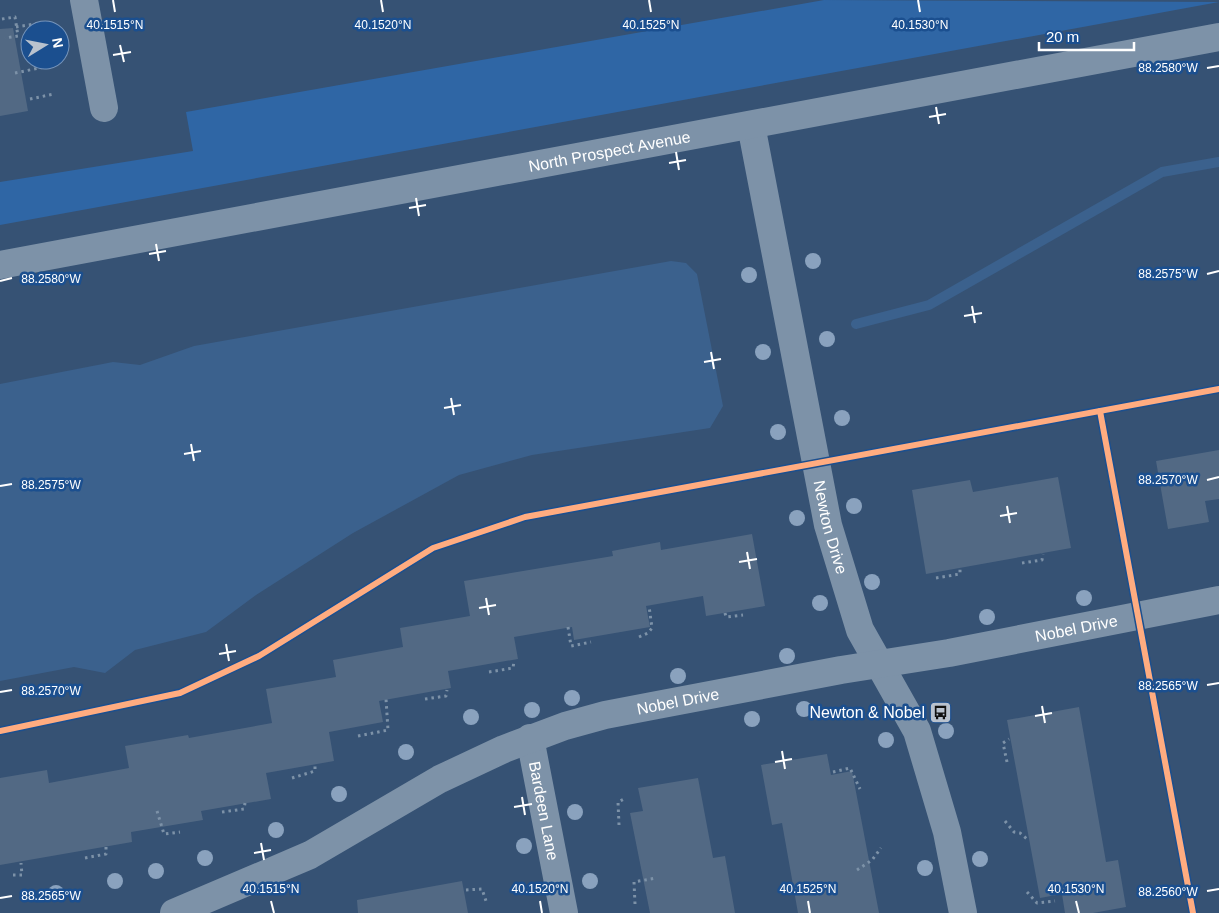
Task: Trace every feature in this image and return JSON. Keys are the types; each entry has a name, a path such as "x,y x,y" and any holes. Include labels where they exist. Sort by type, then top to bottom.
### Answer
{"street":[{"path":"84,0 104,108"},
{"name":"North Prospect Avenue","path":"0,265 1219,37"},
{"name":"Newton Drive","path":"751,125 828,525 860,630 917,731 947,832 963,913"},
{"name":"Nobel Drive","path":"174,913 310,855 440,778 530,738 605,715 950,652 1219,600"},
{"name":"Bardeen Lane","path":"530,738 564,913"}],"path":[{"path":"2,19 15,17 18,36 5,38"},
{"path":"16,27 20,26"},
{"path":"16,73 30,70"},
{"path":"30,99 54,94"},
{"path":"1022,563 1042,560 1043,554"},
{"path":"936,578 960,574 960,568"},
{"path":"639,637 648,633 652,628 649,606"},
{"path":"725,613 726,617 743,615"},
{"path":"568,627 571,646 591,642"},
{"path":"489,672 513,668 514,660"},
{"path":"425,698 446,696 447,690"},
{"path":"358,736 388,730 386,699"},
{"path":"1007,762 1004,743 1009,739"},
{"path":"292,778 315,771 315,765"},
{"path":"833,772 850,768 860,788"},
{"path":"619,825 618,802 624,799"},
{"path":"222,812 244,809 245,803"},
{"path":"158,811 164,834 180,832"},
{"path":"1005,821 1014,832 1020,833 1027,839"},
{"path":"85,858 106,854 106,847"},
{"path":"857,870 872,860 882,848"},
{"path":"13,875 22,875 21,863"},
{"path":"635,904 634,882 656,878"},
{"path":"466,890 482,889 486,901"},
{"path":"1027,892 1037,904 1055,901"}],"shaded area":[{"path":"824,0 1219,2 0,225 0,182 193,151 186,112"},
{"path":"671,261 686,263 697,274 723,406 710,428 532,455 459,475 353,533 256,595 206,632 135,650 105,673 74,667 0,681 0,384 113,362 140,365 194,346"}],"building":[{"path":"13,28 28,111 0,116 0,29"},
{"path":"1219,450 1219,499 1205,501 1209,522 1168,529 1156,461"},
{"path":"1058,477 1071,548 926,574 912,490 970,480 973,492"},
{"path":"752,534 765,606 706,616 703,596 646,606 650,627 574,640 572,627 514,637 518,659 448,671 451,688 379,701 383,722 329,732 334,761 266,773 271,799 201,811 203,820 131,832 132,842 0,865 0,778 47,770 49,783 129,768 125,746 188,735 189,738 272,723 266,689 336,677 333,660 403,647 400,628 470,616 464,581 613,556 612,551 660,542 661,550"},
{"path":"1079,707 1106,862 1118,860 1126,907 1093,913 1065,913 1062,894 1040,898 1007,720"},
{"path":"827,754 831,775 852,771 879,913 798,913 782,823 772,825 761,765"},
{"path":"698,778 713,858 725,856 735,913 650,913 630,813 643,811 638,788"},
{"path":"462,881 468,913 358,913 357,900"}],"waterway":[{"path":"856,324 929,305 1162,172 1219,162"}],"cycle path":[{"path":"0,731 180,693 259,656 433,548 525,517 1219,389"},
{"path":"1100,411 1193,913"}],"place":[{"name":"Newton & Nobel","path":"941,712"}]}
